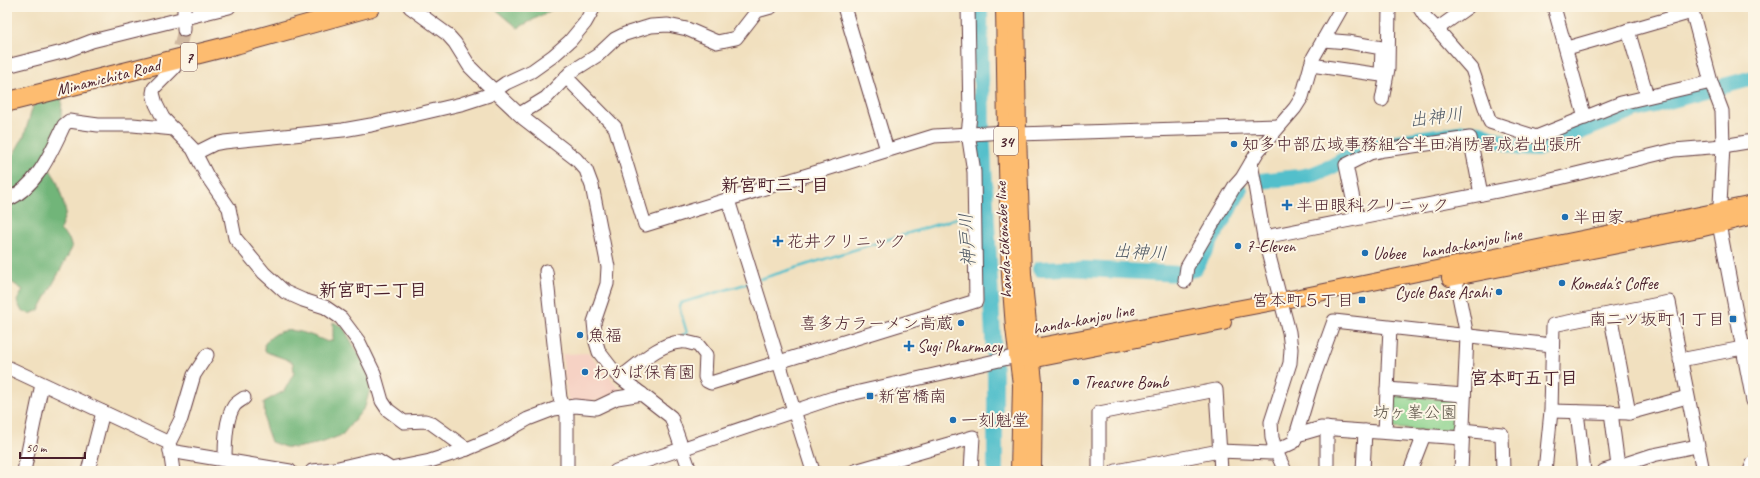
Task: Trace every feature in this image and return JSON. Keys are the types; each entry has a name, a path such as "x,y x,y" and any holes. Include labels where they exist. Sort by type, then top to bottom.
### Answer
{"highway":[{"name":"Minamichita Road","path":"7,90 232,33 325,7"},
{"name":"Minamichita Road","path":"7,102 237,44 370,7"}],"main road":[{"name":"handa-tokonabe line","path":"1004,7 1006,133 1023,274 1020,356 1021,384 1019,471"},
{"name":"handa-tokonabe line","path":"1006,133 1016,7"},
{"name":"handa-kanjou line","path":"1282,305 1456,276 1719,218 1753,204"},
{"name":"handa-kanjou line","path":"1020,356 1719,218 1753,216"},
{"name":"handa-tokonabe line","path":"1020,356 1034,382 1033,471"}],"street":[{"path":"7,66 66,51 92,40 229,7"},
{"path":"410,7 447,34 455,43 470,66 518,113 582,164 589,177 608,267 607,284 594,322 596,342 604,359 621,377 671,417 690,471"},
{"path":"196,153 214,144 224,142 343,130 371,125 461,104 489,95 506,83 529,73 553,56 570,41 585,23 594,7"},
{"path":"518,113 546,98 574,70 598,55 619,36 651,26 668,25 687,29 716,42 729,40 738,37 757,11 771,7"},
{"path":"844,7 887,150"},
{"path":"621,377 650,355 679,342 698,345 706,355 705,376 707,381 711,383 976,301 974,172 970,133 968,7"},
{"path":"1185,281 1187,267 1234,187 1242,178 1258,151 1302,98 1311,64 1342,7"},
{"path":"1382,100 1388,69 1389,7"},
{"path":"1419,7 1426,18 1472,69 1490,122 1536,137 1621,103 1647,96 1713,87"},
{"path":"1437,29 1468,7"},
{"path":"1554,7 1567,48 1585,118"},
{"path":"1567,48 1692,9 1713,87 1722,111 1723,146 1719,218 1748,347 1753,401"},
{"path":"1628,30 1647,96"},
{"path":"1311,64 1381,75 1382,48 1348,42 1323,40"},
{"path":"174,68 170,74 156,85 153,93 160,112 196,153 207,176 229,208 235,238 264,273 285,292 302,300 325,306 341,318 359,342 374,373 382,401 388,410 404,422 425,421 430,423 467,449"},
{"path":"566,78 615,127 645,225 934,136 970,133 1280,126"},
{"path":"7,200 26,187 41,170 64,125 69,122 98,126 133,125 174,129"},
{"path":"1357,218 1346,165 1370,153 1384,150 1470,138 1481,194"},
{"path":"1264,237 1543,182 1674,150 1723,146 1753,140"},
{"path":"1251,163 1264,237 1290,332 1290,363 1271,422 1272,438 1285,471"},
{"path":"728,200 814,471"},
{"path":"546,271 560,398 567,415 567,471"},
{"path":"1456,276 1467,336 1461,471"},
{"path":"1545,471 1551,411 1553,325 1669,302 1703,471"},
{"path":"1610,314 1629,413"},
{"path":"1116,471 1158,467 1219,451 1271,453 1294,442 1312,382 1334,322 1552,345"},
{"path":"1385,432 1390,328"},
{"path":"1680,360 1748,347"},
{"path":"173,471 169,447 181,419 194,375 207,355"},
{"path":"616,471 833,398 1020,356"},
{"path":"7,367 103,412 169,447 224,460 290,471"},
{"path":"24,471 42,384"},
{"path":"1388,389 1464,395"},
{"path":"1099,471 1099,413 1216,390 1221,471"},
{"path":"312,471 350,469 372,460 378,461 392,468 430,460 467,449 496,437 528,419 554,408 596,408 617,398 642,394"},
{"path":"1551,411 1629,413 1687,397"},
{"path":"224,460 226,434 231,412 234,405 244,398"},
{"path":"88,471 103,412"},
{"path":"1577,412 1584,471"},
{"path":"1611,412 1618,466"},
{"path":"1297,435 1321,428 1424,435 1502,434 1503,471"},
{"path":"1327,428 1327,471"},
{"path":"1363,471 1365,431"},
{"path":"1410,471 1424,435"},
{"path":"855,471 897,465 973,437 971,471"},
{"path":"1604,471 1653,455 1698,446"},
{"path":"1750,471 1753,463"}],"shaded area":[{"name":"わかば保育園","path":"588,353 621,390 599,400 571,402 567,396 562,354"}],"green space":[{"path":"493,7 557,7 518,28"},
{"path":"62,97 61,120 49,168 57,181 66,212 60,230 69,239 72,248 39,310 30,314 21,310 17,301 23,290 7,279 7,153 13,155 24,136 34,103"},
{"path":"333,322 343,327 371,376 371,385 365,407 342,435 321,443 296,448 285,447 271,442 265,425 264,402 284,391 294,373 293,363 265,351 264,345 271,337 286,331 302,332 328,342 333,340"},
{"name":"坊ヶ峯公園","path":"1392,394 1459,401 1457,430 1454,433 1392,428"}],"waterway":[{"name":"神戸川","path":"980,7 982,128 995,375 995,471"},
{"name":"出神川","path":"1260,181 1314,174 1331,167 1368,146 1466,132 1480,133 1520,148 1537,149 1632,111 1753,78"},
{"name":"出神川","path":"1040,269 1066,268 1180,274 1195,268 1240,190"},
{"path":"760,279 964,216"},
{"path":"683,335 687,333 679,306 681,303 749,283"}],"tunnel":[{"path":"175,65 184,30"}],"place":[{"name":"知多中部広域事務組合半田消防署成岩出張所","path":"1234,144"},
{"name":"半田眼科クリニック","path":"1287,205"},
{"name":"半田家","path":"1565,217"},
{"name":"花井クリニック","path":"778,241"},
{"name":"7-Eleven","path":"1238,246"},
{"name":"Uobee","path":"1365,253"},
{"name":"Komeda's Coffee","path":"1562,283"},
{"name":"Cycle Base Asahi","path":"1499,292"},
{"name":"宮本町５丁目","path":"1362,300"},
{"name":"南二ツ坂町１丁目","path":"1733,319"},
{"name":"喜多方ラーメン高蔵","path":"961,323"},
{"name":"魚福","path":"580,335"},
{"name":"Sugi Pharmacy","path":"909,346"},
{"name":"わかば保育園","path":"585,372"},
{"name":"Treasure Bomb","path":"1076,382"},
{"name":"新宮橋南","path":"870,396"},
{"name":"一刻魁堂","path":"953,420"}],"district":[{"name":"新宮町三丁目","path":"775,185"},
{"name":"新宮町二丁目","path":"373,290"},
{"name":"宮本町五丁目","path":"1524,378"}]}
